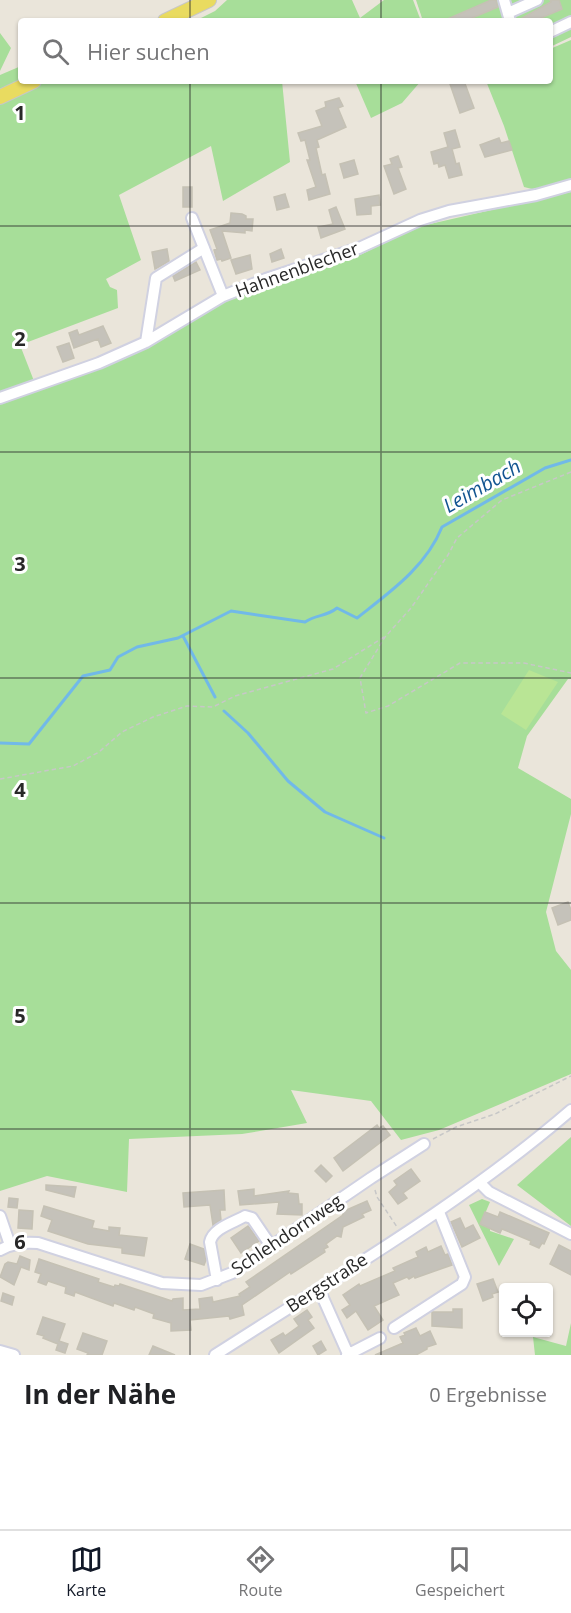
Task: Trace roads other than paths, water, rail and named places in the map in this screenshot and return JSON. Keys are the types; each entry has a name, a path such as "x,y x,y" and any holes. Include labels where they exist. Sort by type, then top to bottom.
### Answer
{"main road":[{"path":"171,18 209,0"},
{"path":"0,97 28,84"}],"street":[{"path":"504,0 509,17 537,0"},
{"path":"553,31 571,22"},
{"name":"Hahnenblecher","path":"0,398 99,363 146,342 224,297 266,279 359,248 420,220 449,211 536,195 571,185"},
{"path":"192,218 224,297"},
{"path":"146,342 156,278 204,248"},
{"name":"Bergstraße","path":"216,1355 439,1212 525,1149 571,1110"},
{"name":"Schlehdornweg","path":"5,1247 24,1242 38,1243 162,1283 201,1285 232,1273 424,1144"},
{"path":"480,1183 489,1192 571,1234"},
{"path":"394,1328 462,1284 465,1277 439,1212"},
{"path":"0,1216 5,1247"},
{"path":"218,1280 210,1242 216,1232 245,1216 252,1218 271,1246"},
{"path":"318,1289 348,1355 380,1338"},
{"path":"0,1351 14,1355"}],"waterway":[{"name":"Leimbach","path":"0,743 29,744 83,676 110,670 118,657 137,647 178,638 231,611 305,622 337,608 357,618 417,567 442,527 545,468 571,460"},
{"path":"183,636 215,697"},
{"path":"224,711 248,733 288,781 325,812 384,838"}]}
